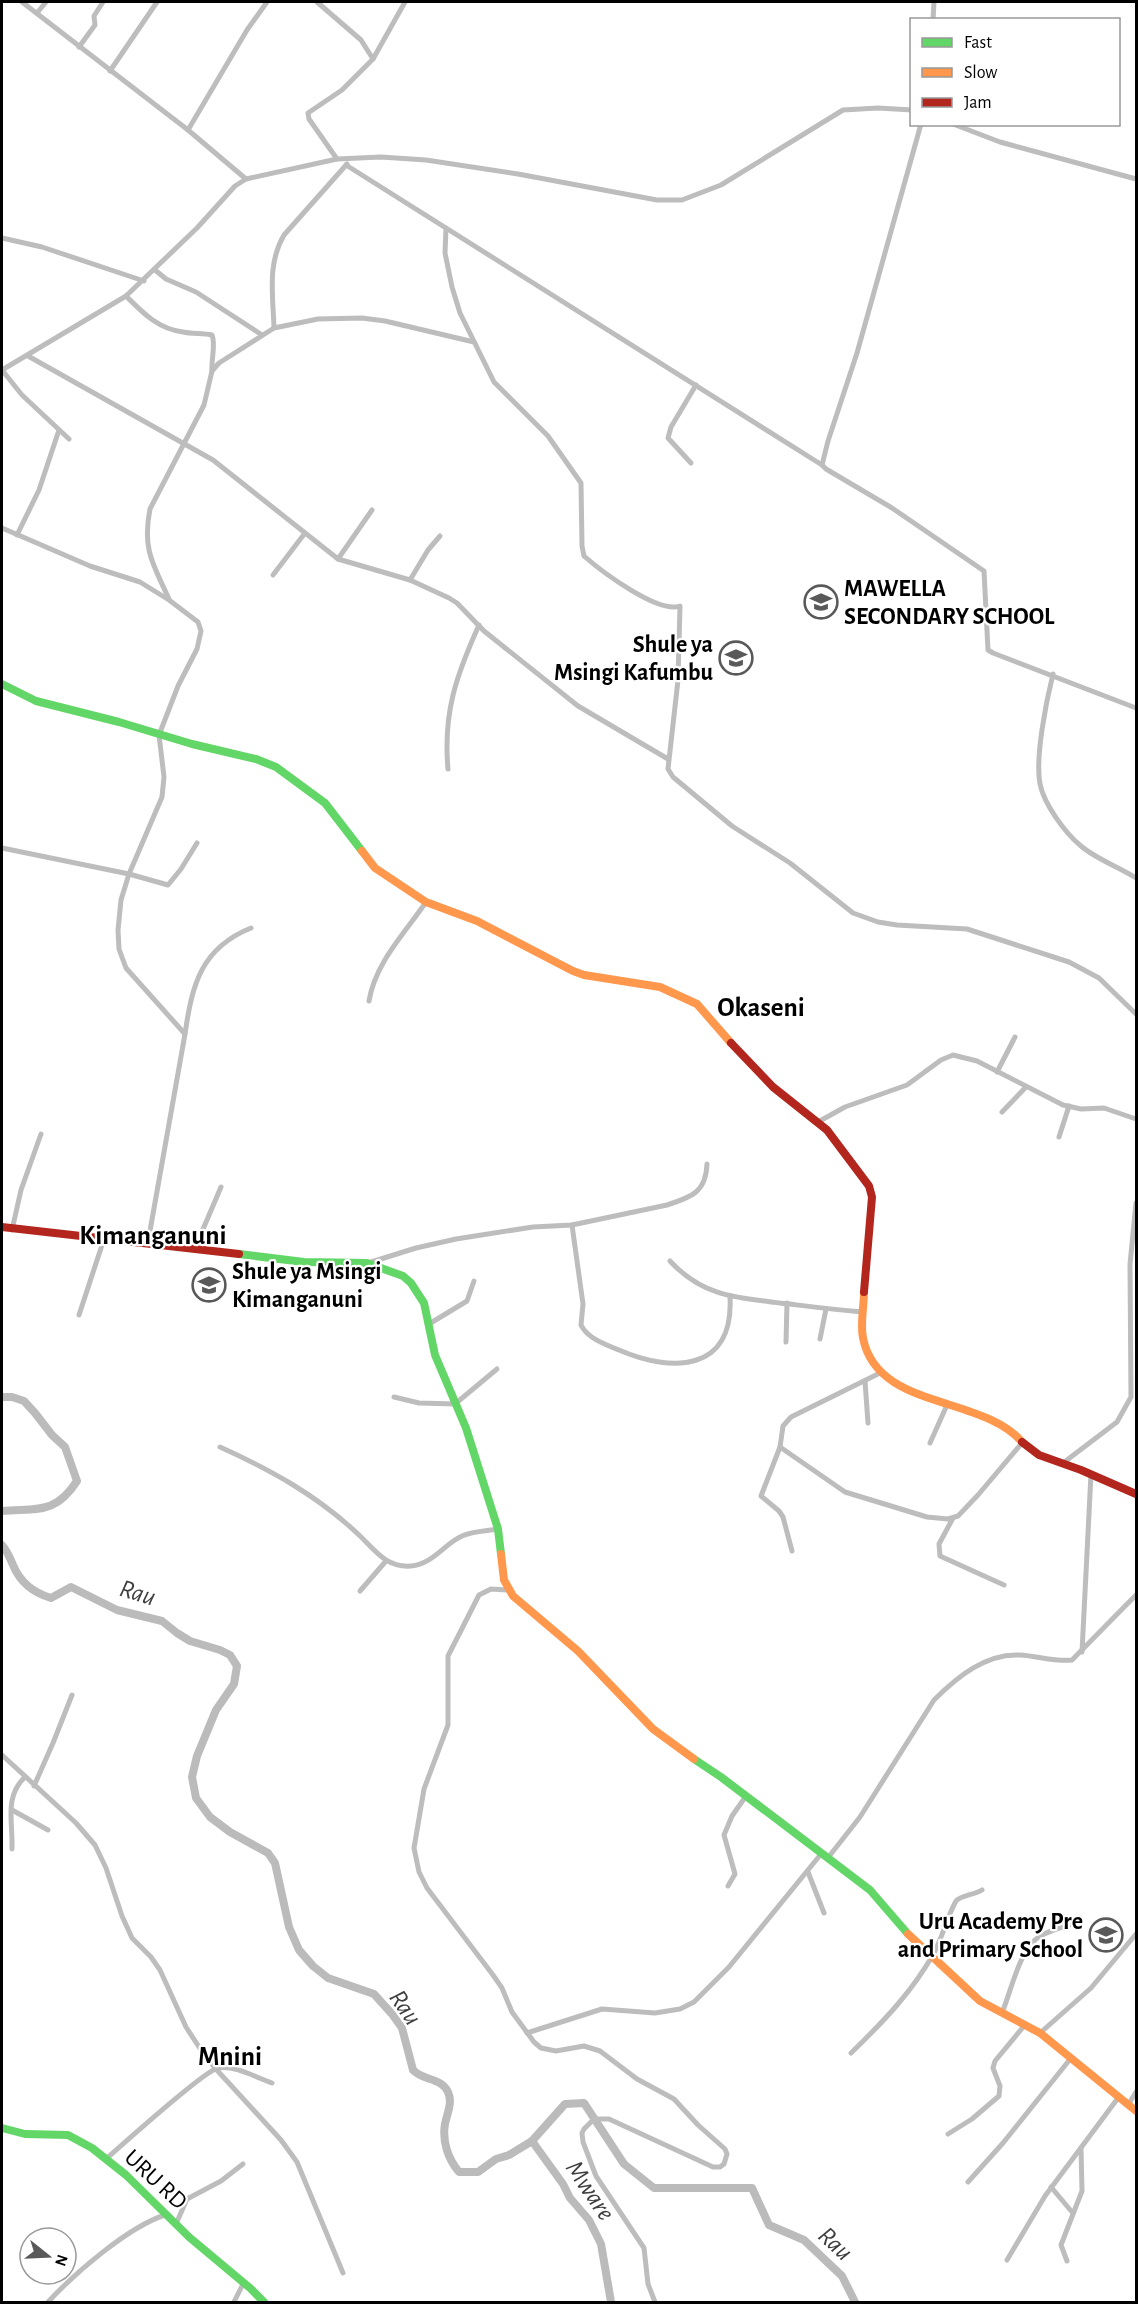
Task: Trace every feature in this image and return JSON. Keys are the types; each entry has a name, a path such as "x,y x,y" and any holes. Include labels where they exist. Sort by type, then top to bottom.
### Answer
{"street":[{"path":"22,2 188,130 246,179"},
{"path":"38,13 46,2"},
{"path":"79,47 95,25 94,16 103,2"},
{"path":"110,71 157,2"},
{"path":"188,130 247,30 267,2"},
{"path":"317,2 361,40 373,59"},
{"path":"337,159 309,119 308,114 342,90 373,59 405,2"},
{"path":"933,18 934,2"},
{"path":"69,439 21,395 2,370 126,296 155,270 235,186 246,179 337,159 381,157 426,160 657,200 682,200 721,185 843,110 878,108 910,110"},
{"path":"822,465 857,353 920,126"},
{"path":"958,126 1000,142 1137,179"},
{"path":"274,328 273,268 277,247 284,235 350,159"},
{"path":"346,165 826,469 902,514 984,571 988,650 1137,708"},
{"path":"446,228 445,253 452,287 474,342 494,382 548,436 581,483 584,556 652,602 670,608 680,606 678,680 674,727 668,759 669,773 732,826 790,862 853,913 878,922 897,925 967,929 1068,962 1099,978 1137,1014"},
{"path":"2,238 42,247 144,281"},
{"path":"155,270 166,279 196,292 262,334"},
{"path":"126,296 150,320 183,333 212,335 214,340 211,358 212,371 204,405 150,509 146,527 152,561 169,600"},
{"path":"212,371 228,355 274,328 318,320 362,318 414,326 474,342"},
{"path":"27,356 232,473 338,560 410,580 457,603 478,625 578,706 668,759"},
{"path":"691,463 668,438 671,427 696,385"},
{"path":"17,535 39,490 59,430"},
{"path":"338,560 372,510"},
{"path":"2,528 90,566 126,576 169,600 198,622 201,631 196,649 178,686 159,735 164,777 162,797 129,874 119,914 119,950 126,968 184,1034"},
{"path":"273,575 305,533"},
{"path":"410,580 428,550 440,536"},
{"path":"448,769 446,743 450,700 463,659 478,625"},
{"path":"1053,674 1046,702 1040,775 1045,798 1081,846 1137,878"},
{"path":"2,684 36,700 110,719 159,735 256,759 276,767 325,803 375,868 426,902 477,921 573,971 667,989 701,1008 718,1030 772,1087 818,1122 850,1158 869,1186 872,1197 863,1312 863,1345 874,1364 882,1372 921,1395 1004,1425 1034,1453 1137,1494"},
{"path":"2,848 129,874 168,885 175,878 196,843"},
{"path":"369,1001 381,966 426,902"},
{"path":"148,1242 184,1034 196,982 203,968 223,942 251,928"},
{"path":"997,1072 1016,1038"},
{"path":"818,1122 845,1107 907,1086 946,1057 963,1056 1069,1106 1104,1108 1137,1119"},
{"path":"1002,1112 1026,1087"},
{"path":"1059,1137 1069,1106"},
{"path":"12,1230 21,1190 40,1134"},
{"path":"367,1263 456,1239 533,1227 572,1225 615,1217 681,1200 693,1194 705,1183 707,1164"},
{"path":"195,1248 221,1187"},
{"path":"1063,1463 1117,1422 1128,1405 1135,1387 1130,1264 1137,1203"},
{"path":"572,1225 583,1304 582,1329 612,1347 647,1360 664,1363 694,1362 706,1358 713,1353 723,1337 729,1313 729,1297"},
{"path":"2,1227 12,1230 148,1242 304,1262 367,1263 389,1270 411,1283 424,1303 435,1355 466,1428 498,1529 502,1571 507,1590 518,1603 578,1651 653,1729 676,1748 747,1796 870,1890 909,1935 980,2001 1040,2033 1118,2098 1137,2110"},
{"path":"79,1315 104,1239"},
{"path":"670,1261 682,1274 694,1282 729,1297 863,1312"},
{"path":"429,1324 467,1301 474,1281"},
{"path":"786,1342 787,1303"},
{"path":"820,1339 826,1309"},
{"path":"394,1397 419,1403 455,1404 497,1370"},
{"path":"792,1551 783,1517 761,1496 780,1447 783,1426 791,1417 882,1372"},
{"path":"865,1381 868,1423"},
{"path":"930,1443 947,1405"},
{"path":"1128,1405 1137,1408"},
{"path":"1004,1586 940,1556 939,1544 953,1518 978,1495 1022,1443"},
{"path":"220,1447 269,1470 318,1500 345,1521 386,1561 397,1565 419,1565 462,1536 498,1529"},
{"path":"780,1447 845,1492 927,1517 953,1518"},
{"path":"1082,1652 1091,1474"},
{"path":"360,1591 386,1561"},
{"path":"507,1590 491,1589 474,1601 448,1656 448,1725 424,1788 414,1848 419,1872 427,1888 502,1988 512,2012 527,2033 545,2050 584,2046 600,2051 637,2079 672,2097 727,2154 720,2168 713,2167 609,2119 594,2119 584,2129 584,2142 596,2176 644,2248 648,2284 655,2302"},
{"path":"527,2033 602,2008 655,2013 680,2009 694,2002 729,1967 808,1872 860,1816 934,1700 948,1686 981,1664 1004,1655 1072,1660 1137,1595"},
{"path":"34,1786 54,1743 72,1695"},
{"path":"2,1755 76,1823 95,1845 132,1938 160,1970 186,2026 215,2068 291,2152 343,2273"},
{"path":"12,1848 11,1800 14,1790 25,1777"},
{"path":"728,1886 735,1874 724,1835 732,1816 747,1796"},
{"path":"12,1810 48,1830"},
{"path":"808,1872 824,1913"},
{"path":"851,2053 896,2008 912,1988 932,1955 956,1901 982,1890"},
{"path":"1002,2013 1021,1963 1031,1944 1042,1935 1075,1923"},
{"path":"1040,2033 1091,1988 1137,1934"},
{"path":"948,2134 972,2119 999,2096 1000,2086 993,2068 995,2061 1024,2026"},
{"path":"968,2182 1003,2143 1071,2058"},
{"path":"106,2159 197,2080 215,2068 229,2068 272,2083"},
{"path":"1128,2105 1137,2092"},
{"path":"1007,2260 1051,2187 1118,2098"},
{"name":"URU RD","path":"2,2128 20,2133 59,2133 72,2137 106,2159 145,2193 204,2252 244,2282 264,2302"},
{"path":"1067,2261 1061,2245 1082,2191 1081,2148"},
{"path":"176,2224 187,2199 220,2181 243,2164"},
{"path":"1051,2187 1072,2212"},
{"path":"48,2302 81,2270 141,2224 165,2215"},
{"path":"234,2302 244,2282"}],"waterway":[{"name":"Rau","path":"2,1397 24,1401 35,1413 52,1435 65,1447 77,1481 69,1492 53,1505 44,1508 2,1511"},
{"name":"Rau","path":"2,1545 20,1577 39,1593 51,1598 71,1587 117,1610 162,1621 190,1641 230,1655 237,1666 234,1684 216,1710 197,1756 192,1777 196,1798 210,1817 230,1832 268,1853 275,1863 289,1927 299,1950 328,1978 374,1994 402,2028 413,2070 445,2087 450,2100 444,2130 445,2143 449,2156 459,2172 478,2172 496,2159 509,2155 532,2141 565,2104 584,2103 624,2164 654,2188 752,2188 769,2225 804,2240 842,2276 855,2302"},
{"name":"Mware","path":"532,2141 563,2184 570,2198 589,2220 601,2244 611,2302"}],"traffic: fast":[{"path":"2,684 36,701 119,722 192,744 256,759 276,767 325,803 362,851"},
{"path":"239,1254 304,1262 367,1263 403,1276 411,1283 424,1303 435,1355 466,1428 498,1529 501,1554"},
{"path":"694,1759 870,1890 908,1934"},
{"path":"2,2128 25,2134 68,2135 92,2148 126,2175 189,2237 264,2302"}],"traffic: slow":[{"path":"362,851 375,868 426,902 477,921 573,971 584,975 660,987 697,1004 731,1043"},
{"path":"864,1292 863,1338 872,1361 888,1378 909,1390 982,1416 1004,1427 1022,1442"},
{"path":"501,1554 504,1580 513,1596 578,1651 653,1729 694,1759"},
{"path":"908,1934 980,2001 1040,2033 1136,2111"}],"traffic: jam":[{"path":"731,1043 773,1087 827,1130 869,1186 872,1197 864,1292"},
{"path":"2,1227 239,1254"},
{"path":"1022,1442 1039,1455 1136,1494"}],"place":[{"name":"MAWELLA SECONDARY SCHOOL","path":"821,602"},
{"name":"Shule ya Msingi Kafumbu","path":"736,658"},
{"name":"Shule ya Msingi Kimanganuni","path":"209,1285"},
{"name":"Uru Academy Pre and Primary School","path":"1106,1935"}],"district":[{"name":"Okaseni","path":"761,1007"},
{"name":"Kimanganuni","path":"153,1235"},
{"name":"Mnini","path":"230,2056"}]}
